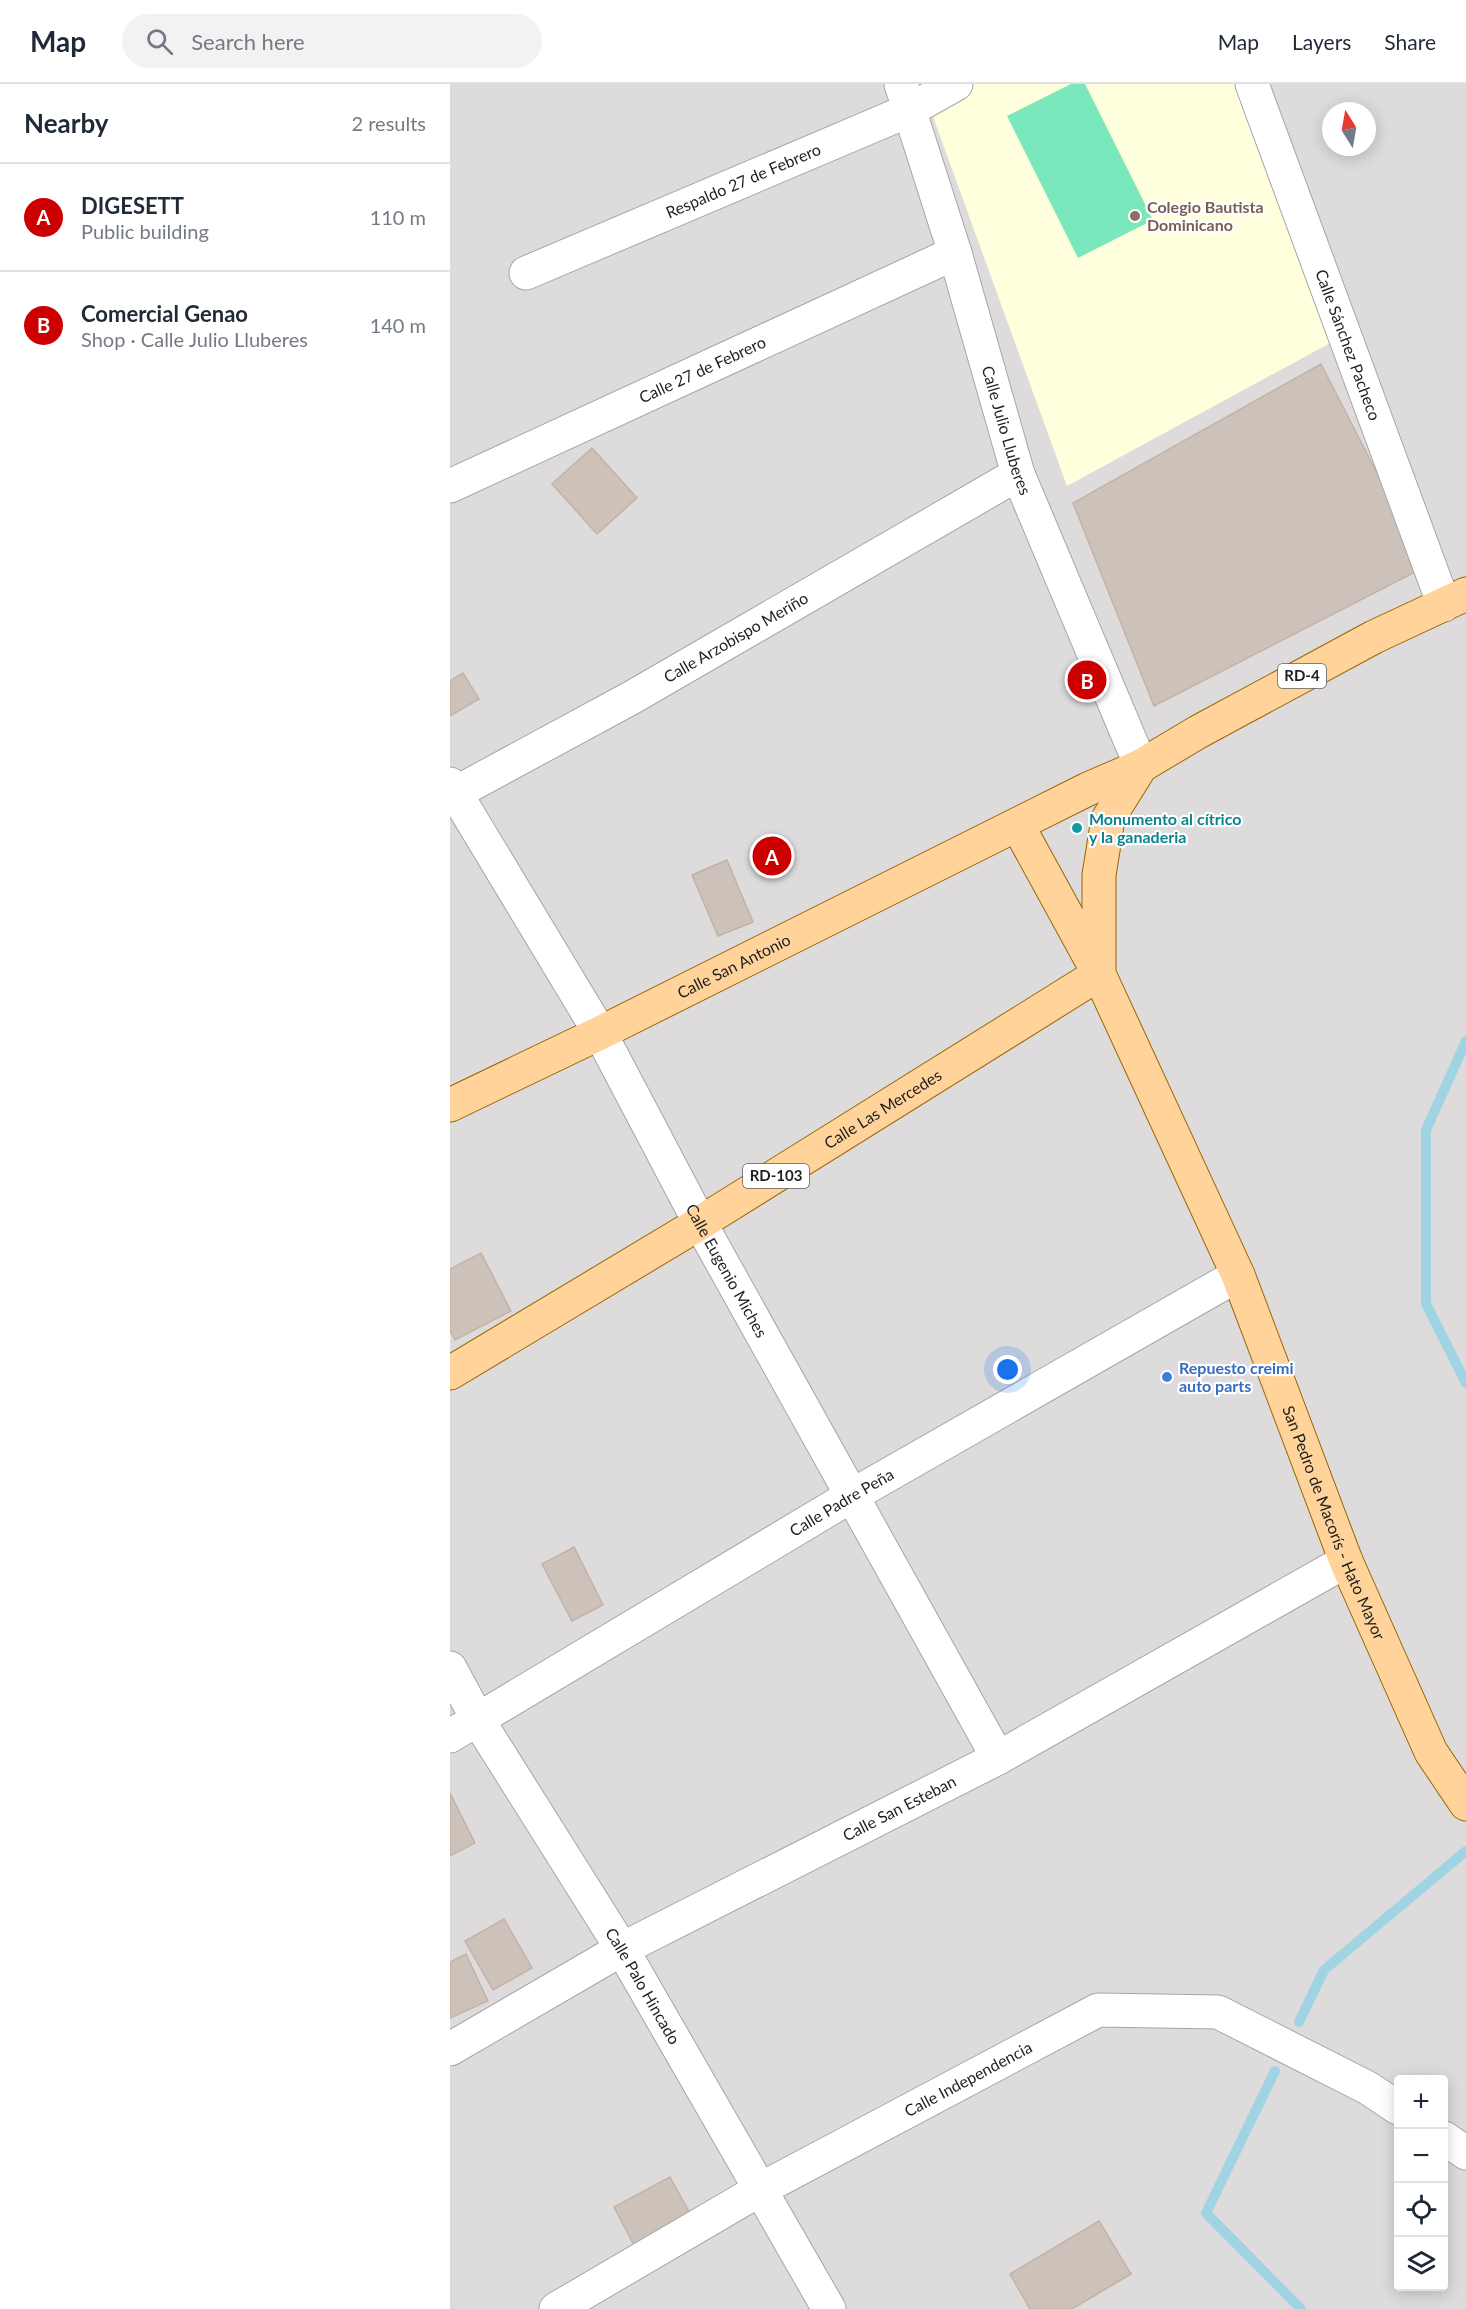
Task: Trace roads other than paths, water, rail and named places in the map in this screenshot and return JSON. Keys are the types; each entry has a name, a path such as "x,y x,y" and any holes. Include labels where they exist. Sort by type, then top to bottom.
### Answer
{"main road":[{"name":"RD-4","path":"1018,826 1142,765 1198,732 1374,637 1455,599"},
{"name":"San Pedro de Macorís - Hato Mayor","path":"1099,974 1099,875 1108,819 1142,765"},
{"name":"San Pedro de Macorís - Hato Mayor","path":"1018,826 1099,974 1238,1275 1346,1561 1431,1752 1466,1804"},
{"name":"Calle San Antonio","path":"450,1105 1018,826"},
{"name":"Calle Las Mercedes","path":"450,1373 700,1223 1099,974"}],"street":[{"name":"Respaldo 27 de Febrero","path":"526,273 906,97 956,84"},
{"name":"Calle Sánchez Pacheco","path":"1252,84 1455,599"},
{"name":"Calle Julio Lluberes","path":"906,97 955,253 1018,474 1142,765"},
{"name":"Calle 27 de Febrero","path":"450,486 955,253"},
{"name":"Calle Arzobispo Meriño","path":"452,791 631,698 1018,474"},
{"name":"Calle Eugenio Miches","path":"452,791 600,1033 700,1223 998,1758"},
{"name":"Calle Padre Peña","path":"450,1736 853,1495 1238,1275"},
{"name":"Calle San Esteban","path":"450,2049 622,1949 998,1758 1346,1561"},
{"name":"Calle Palo Hincado","path":"450,1668 478,1720 622,1949 829,2309"},
{"name":"Calle Independencia","path":"556,2309 761,2189 1098,2010 1218,2012 1368,2088 1394,2105"},
{"path":"1448,2141 1466,2152"}],"waterway":[{"path":"1466,1041 1426,1130 1426,1304 1466,1383"},
{"path":"1299,2022 1324,1970 1466,1851"},
{"path":"1275,2071 1206,2213 1301,2309"}],"place":[{"name":"Colegio Bautista Dominicano","path":"1135,216"},
{"name":"Comercial Genao","path":"1087,680"},
{"name":"Monumento al cítrico y la ganaderia","path":"1077,828"},
{"name":"DIGESETT","path":"772,856"},
{"name":"Repuesto creimi auto parts","path":"1167,1377"}]}
